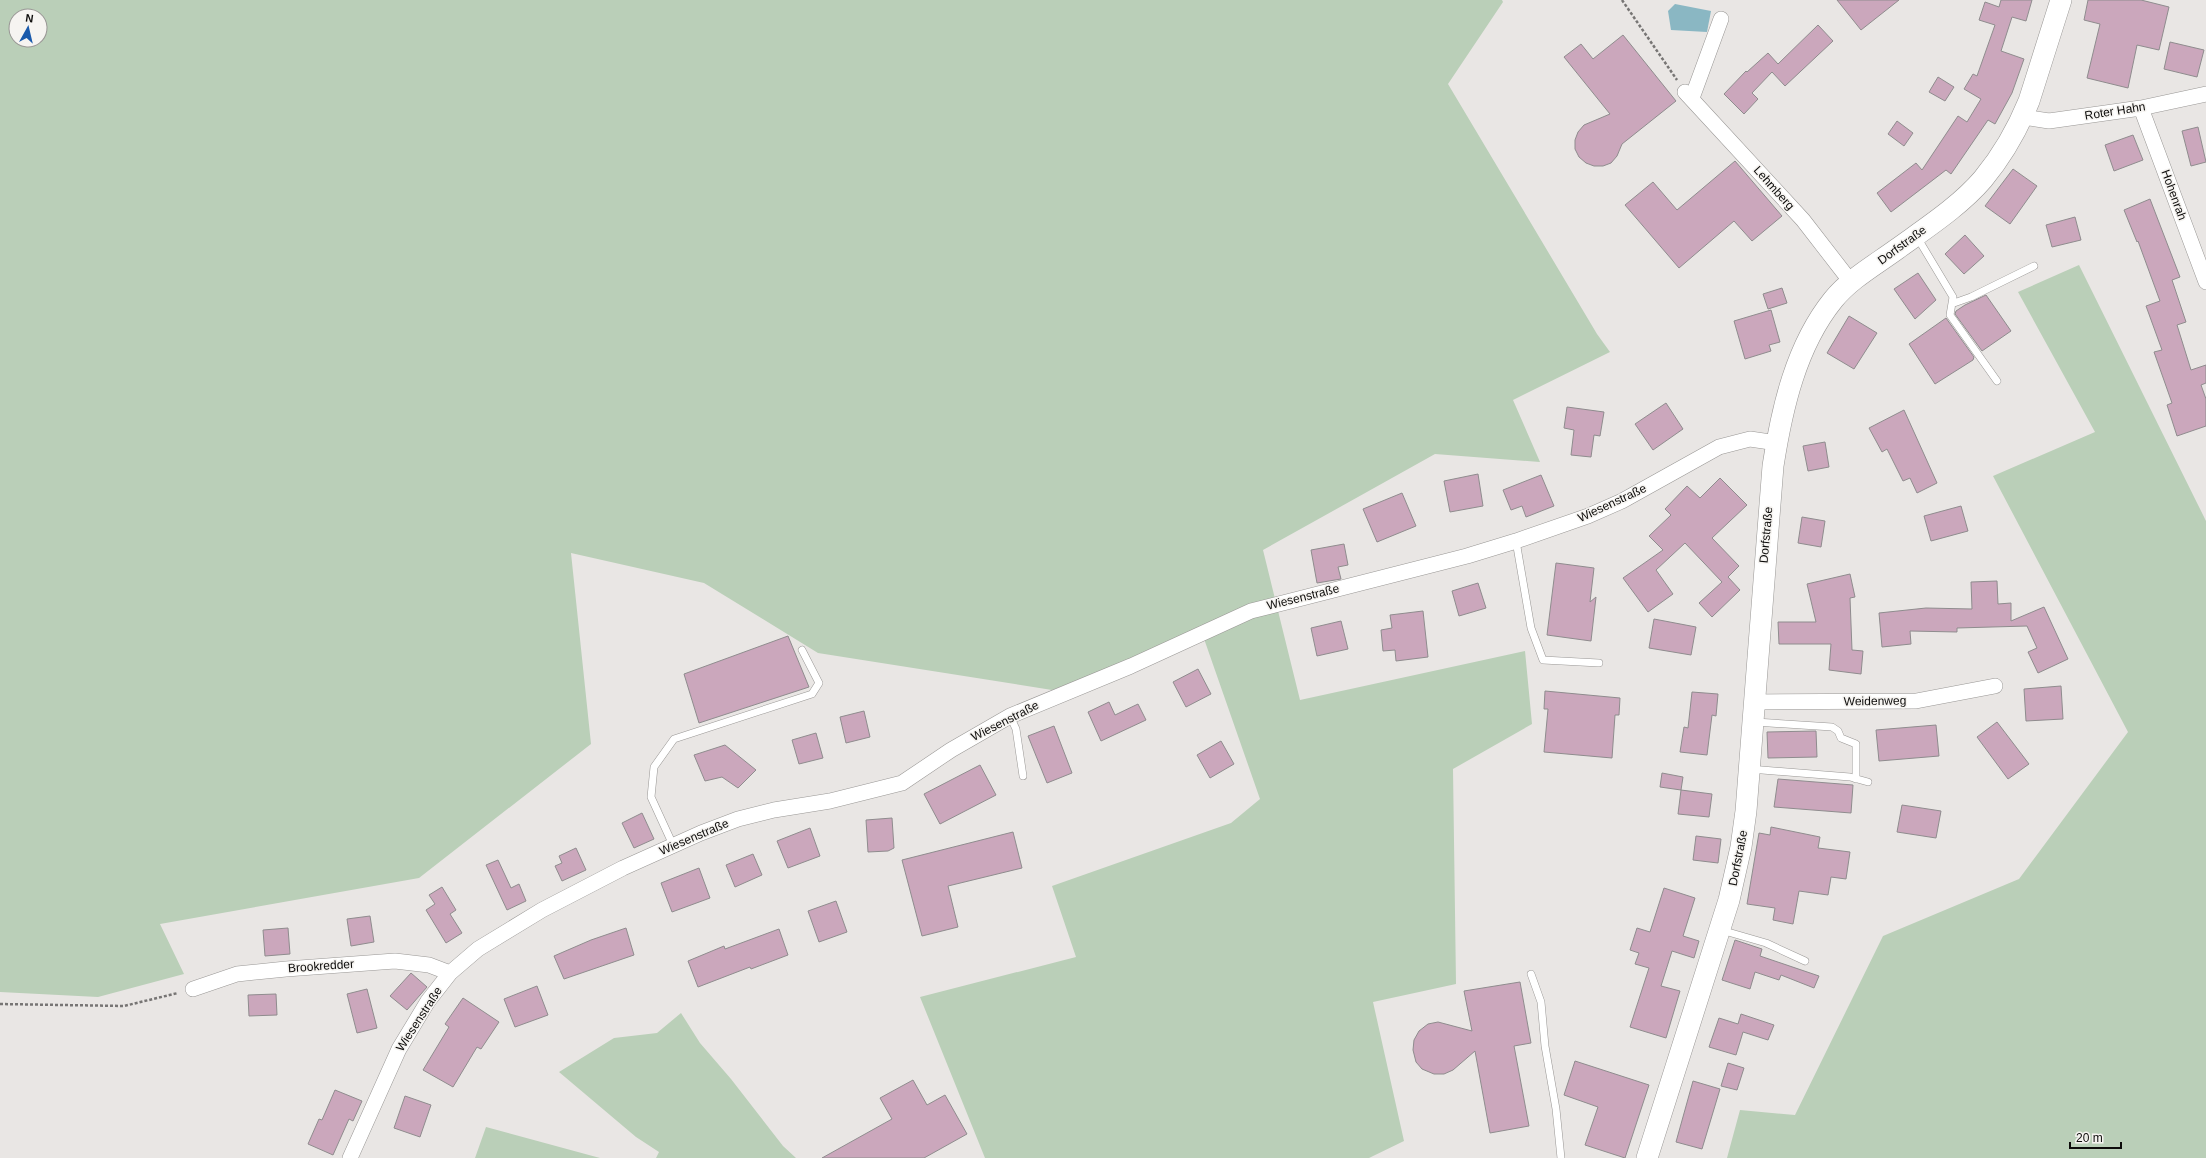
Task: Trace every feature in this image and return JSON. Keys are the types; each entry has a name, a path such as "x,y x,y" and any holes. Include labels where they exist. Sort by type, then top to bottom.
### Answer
{"street":[{"name":"Dorfstraße","path":"1647,1158 1720,930 1741,848 1746,811 1763,570 1777,443 1791,387 1809,339 1821,317 1834,299 1851,282 1964,198 1983,179 1999,157 2023,117 2036,82 2061,0"},
{"path":"1688,95 1720,19"},
{"name":"Roter Hahn","path":"2023,117 2049,121 2141,108 2206,94"},
{"name":"Lehmberg","path":"1688,95 1803,220 1851,282"},
{"name":"Hohenrah","path":"2141,108 2206,282"},
{"name":"Wiesenstraße","path":"350,1158 399,1049 428,1001 450,973 478,949 542,910 673,845 738,819 774,810 830,802 902,783 957,746 1010,716 1131,666 1251,611 1459,558 1516,541 1588,516 1622,501 1719,447 1750,439 1777,443"},
{"name":"Weidenweg","path":"1752,712 1916,701 1995,686"},
{"name":"Brookredder","path":"193,989 237,974 395,961 429,964 450,973"}],"lane":[{"path":"1916,235 1953,297 1954,303 1950,315 1997,381"},
{"path":"1954,303 1971,297 2034,266"},
{"path":"1516,541 1531,628 1543,660 1598,662"},
{"path":"673,845 651,797 654,767 674,739 812,694 819,683 802,650"},
{"path":"1752,712 1832,727 1838,731 1841,738 1856,744 1856,779"},
{"path":"1010,716 1016,729 1023,776"},
{"path":"1748,768 1856,779 1868,782"},
{"path":"1720,930 1766,943 1805,961"},
{"path":"1531,974 1540,1002 1545,1046 1556,1109 1561,1158"}],"path":[{"path":"1622,0 1688,95"},
{"path":"0,1004 124,1006 193,989"}],"green space":[{"path":"0,0 1502,0 1503,2 1448,84 1597,334 1610,352 1513,400 1540,462 1435,454 1263,550 1300,700 1525,651 1532,724 1453,769 1456,984 1373,1002 1404,1141 1369,1158 985,1158 920,997 1076,957 1052,886 1231,823 1260,799 1202,633 1052,690 818,653 704,583 571,553 591,744 419,878 160,924 184,974 98,997 0,992"},
{"path":"2079,265 2206,521 2206,1158 1727,1158 1740,1110 1795,1115 1883,936 2019,879 2128,732 1993,476 2095,432 2018,292"},
{"path":"681,1013 700,1043 731,1079 783,1146 796,1158 656,1158 659,1152 636,1137 559,1072 614,1038 657,1033"},
{"path":"486,1127 600,1158 475,1158"}],"water":[{"path":"1675,4 1711,11 1707,32 1671,30 1668,11"}],"building":[{"path":"1837,0 1899,0 1861,30"},
{"path":"2001,0 2032,0 2026,21 2012,17 2001,51 2024,59 2012,93 1995,124 1988,120 1951,174 1946,170 1891,212 1877,193 1916,163 1922,170 1958,116 1967,122 1981,99 1964,89 1973,74 1977,76 1995,25 1979,20 1985,2 1999,7"},
{"path":"2088,0 2141,0 2169,7 2159,50 2137,45 2128,88 2087,78 2100,24 2084,20"},
{"path":"1818,25 1833,41 1785,86 1772,72 1752,93 1758,99 1744,114 1724,94 1746,71 1747,72 1768,53 1778,64"},
{"path":"1623,35 1676,101 1622,144 1617,156 1611,163 1603,166 1594,166 1586,163 1579,157 1575,149 1575,140 1578,132 1584,125 1610,114 1564,57 1581,44 1593,59"},
{"path":"2170,42 2204,50 2197,77 2164,69"},
{"path":"1938,77 1954,87 1945,101 1929,92"},
{"path":"1897,121 1913,133 1904,146 1888,134"},
{"path":"2198,127 2206,162 2191,166 2182,131"},
{"path":"2133,135 2143,160 2114,171 2105,145"},
{"path":"1735,161 1782,216 1752,241 1734,221 1679,268 1625,205 1653,182 1677,210"},
{"path":"2013,169 2037,186 2010,224 1985,206"},
{"path":"2150,199 2180,277 2172,280 2186,322 2177,325 2191,370 2206,365 2206,383 2201,385 2206,399 2206,426 2177,436 2167,405 2172,403 2154,352 2162,350 2146,306 2160,301 2138,241 2137,242 2124,210"},
{"path":"2075,217 2081,240 2052,247 2046,225"},
{"path":"1965,235 1984,256 1964,274 1945,254"},
{"path":"1918,273 1936,300 1915,319 1894,289"},
{"path":"1782,288 1787,303 1768,309 1763,294"},
{"path":"1986,295 2011,331 1982,351 1955,314 1956,311 1965,305"},
{"path":"1771,310 1780,342 1769,345 1771,351 1745,359 1734,321"},
{"path":"1849,316 1877,333 1854,369 1827,353"},
{"path":"1946,318 1974,357 1973,360 1935,384 1909,344"},
{"path":"1666,403 1683,429 1653,450 1635,424"},
{"path":"1567,407 1604,412 1600,436 1594,435 1591,457 1571,455 1574,430 1564,428"},
{"path":"1904,410 1937,483 1917,493 1910,478 1903,481 1887,449 1882,452 1869,428"},
{"path":"1825,442 1829,467 1808,471 1803,446"},
{"path":"1478,474 1483,506 1450,512 1444,481"},
{"path":"1541,475 1554,506 1526,517 1522,506 1511,510 1503,490"},
{"path":"1720,478 1747,505 1712,538 1739,566 1728,577 1740,590 1712,617 1699,603 1722,582 1685,543 1656,570 1673,594 1648,612 1623,578 1663,550 1649,536 1671,515 1665,509 1687,486 1700,498"},
{"path":"1402,493 1416,526 1377,542 1363,509"},
{"path":"1961,506 1968,531 1931,541 1924,516"},
{"path":"1802,517 1825,521 1821,547 1798,543"},
{"path":"1344,544 1348,565 1338,567 1341,579 1317,583 1311,550"},
{"path":"1556,563 1594,568 1590,602 1596,597 1591,641 1547,635"},
{"path":"1850,574 1855,597 1850,598 1852,650 1863,651 1861,674 1829,670 1831,644 1779,644 1778,622 1816,622 1807,584"},
{"path":"1997,581 1998,604 2011,603 2011,621 2044,607 2068,659 2038,673 2028,652 2037,648 2027,626 1957,628 1957,632 1910,631 1911,644 1882,647 1879,613 1926,608 1972,609 1971,582"},
{"path":"1478,583 1486,608 1459,616 1452,591"},
{"path":"1423,611 1428,657 1396,661 1395,650 1383,651 1381,630 1392,628 1390,615"},
{"path":"1654,619 1696,627 1691,655 1649,648"},
{"path":"1341,621 1348,649 1317,656 1311,628"},
{"path":"788,636 809,687 699,723 684,674"},
{"path":"1198,669 1211,694 1186,707 1173,682"},
{"path":"2061,686 2063,719 2026,721 2024,689"},
{"path":"1545,691 1620,698 1619,715 1615,715 1612,758 1544,752 1548,709 1544,709"},
{"path":"1692,692 1718,694 1716,716 1712,715 1707,755 1680,752 1684,727 1688,728"},
{"path":"1109,702 1115,715 1138,704 1146,720 1101,741 1088,712"},
{"path":"864,711 870,737 846,743 840,717"},
{"path":"1997,722 2029,764 2008,779 1977,737"},
{"path":"1936,725 1939,756 1879,761 1876,730"},
{"path":"1054,726 1072,773 1047,783 1028,736"},
{"path":"1816,731 1817,757 1768,758 1767,732"},
{"path":"816,733 823,758 799,764 792,740"},
{"path":"1221,741 1234,764 1210,778 1197,755"},
{"path":"725,745 756,770 738,788 722,777 705,781 694,755"},
{"path":"980,765 996,795 940,824 924,794"},
{"path":"1662,773 1683,777 1681,790 1660,787"},
{"path":"1778,779 1853,785 1851,813 1774,807"},
{"path":"1681,790 1712,794 1709,817 1678,814"},
{"path":"1902,805 1941,811 1936,838 1897,832"},
{"path":"642,813 654,839 634,848 622,823"},
{"path":"892,818 894,848 888,851 868,852 866,820"},
{"path":"1771,827 1820,837 1818,848 1850,852 1846,879 1831,877 1828,895 1799,891 1793,924 1773,920 1775,908 1747,904 1759,833 1770,835"},
{"path":"810,828 820,856 788,868 777,841"},
{"path":"1013,832 1022,868 948,886 958,927 922,936 902,860"},
{"path":"1696,836 1721,839 1718,863 1693,860"},
{"path":"576,848 586,870 562,881 555,866 562,863 559,856"},
{"path":"753,854 762,875 735,887 726,865"},
{"path":"498,860 511,888 519,884 526,901 507,910 486,865"},
{"path":"699,868 710,898 672,912 661,883"},
{"path":"442,887 456,910 450,914 462,933 446,943 426,910 435,904 429,895"},
{"path":"1664,888 1695,898 1683,936 1699,941 1694,958 1672,951 1661,986 1680,991 1666,1038 1630,1027 1649,968 1635,964 1639,953 1630,950 1637,928 1650,932"},
{"path":"836,901 847,932 819,942 808,911"},
{"path":"370,916 374,942 351,946 347,919"},
{"path":"288,928 290,954 265,956 263,930"},
{"path":"626,928 634,955 564,979 554,956 591,940"},
{"path":"779,929 788,955 751,969 750,967 698,987 688,961 724,946 725,949"},
{"path":"1735,940 1762,949 1760,956 1819,976 1814,988 1781,975 1779,980 1755,972 1750,989 1722,980"},
{"path":"411,973 427,987 407,1010 390,996"},
{"path":"1520,982 1531,1043 1514,1046 1529,1126 1490,1133 1475,1051 1453,1070 1444,1074 1434,1074 1422,1069 1416,1062 1413,1050 1414,1040 1419,1031 1428,1024 1438,1022 1472,1031 1464,991"},
{"path":"537,986 548,1015 515,1027 504,999"},
{"path":"367,989 377,1028 357,1033 347,994"},
{"path":"276,994 277,1015 249,1016 248,995"},
{"path":"463,998 499,1022 481,1049 477,1047 453,1087 423,1070 449,1027 445,1024"},
{"path":"1741,1014 1774,1025 1768,1040 1743,1032 1736,1055 1709,1047 1719,1018 1738,1024"},
{"path":"1575,1061 1649,1085 1625,1158 1585,1145 1598,1107 1564,1095"},
{"path":"1728,1063 1744,1068 1737,1090 1721,1086"},
{"path":"913,1080 927,1105 945,1095 967,1134 924,1158 822,1158 892,1119 880,1098"},
{"path":"1693,1081 1720,1089 1702,1149 1676,1142"},
{"path":"335,1090 362,1101 353,1121 349,1119 333,1155 308,1144 319,1119 322,1120"},
{"path":"405,1096 431,1105 420,1137 394,1128"}]}
